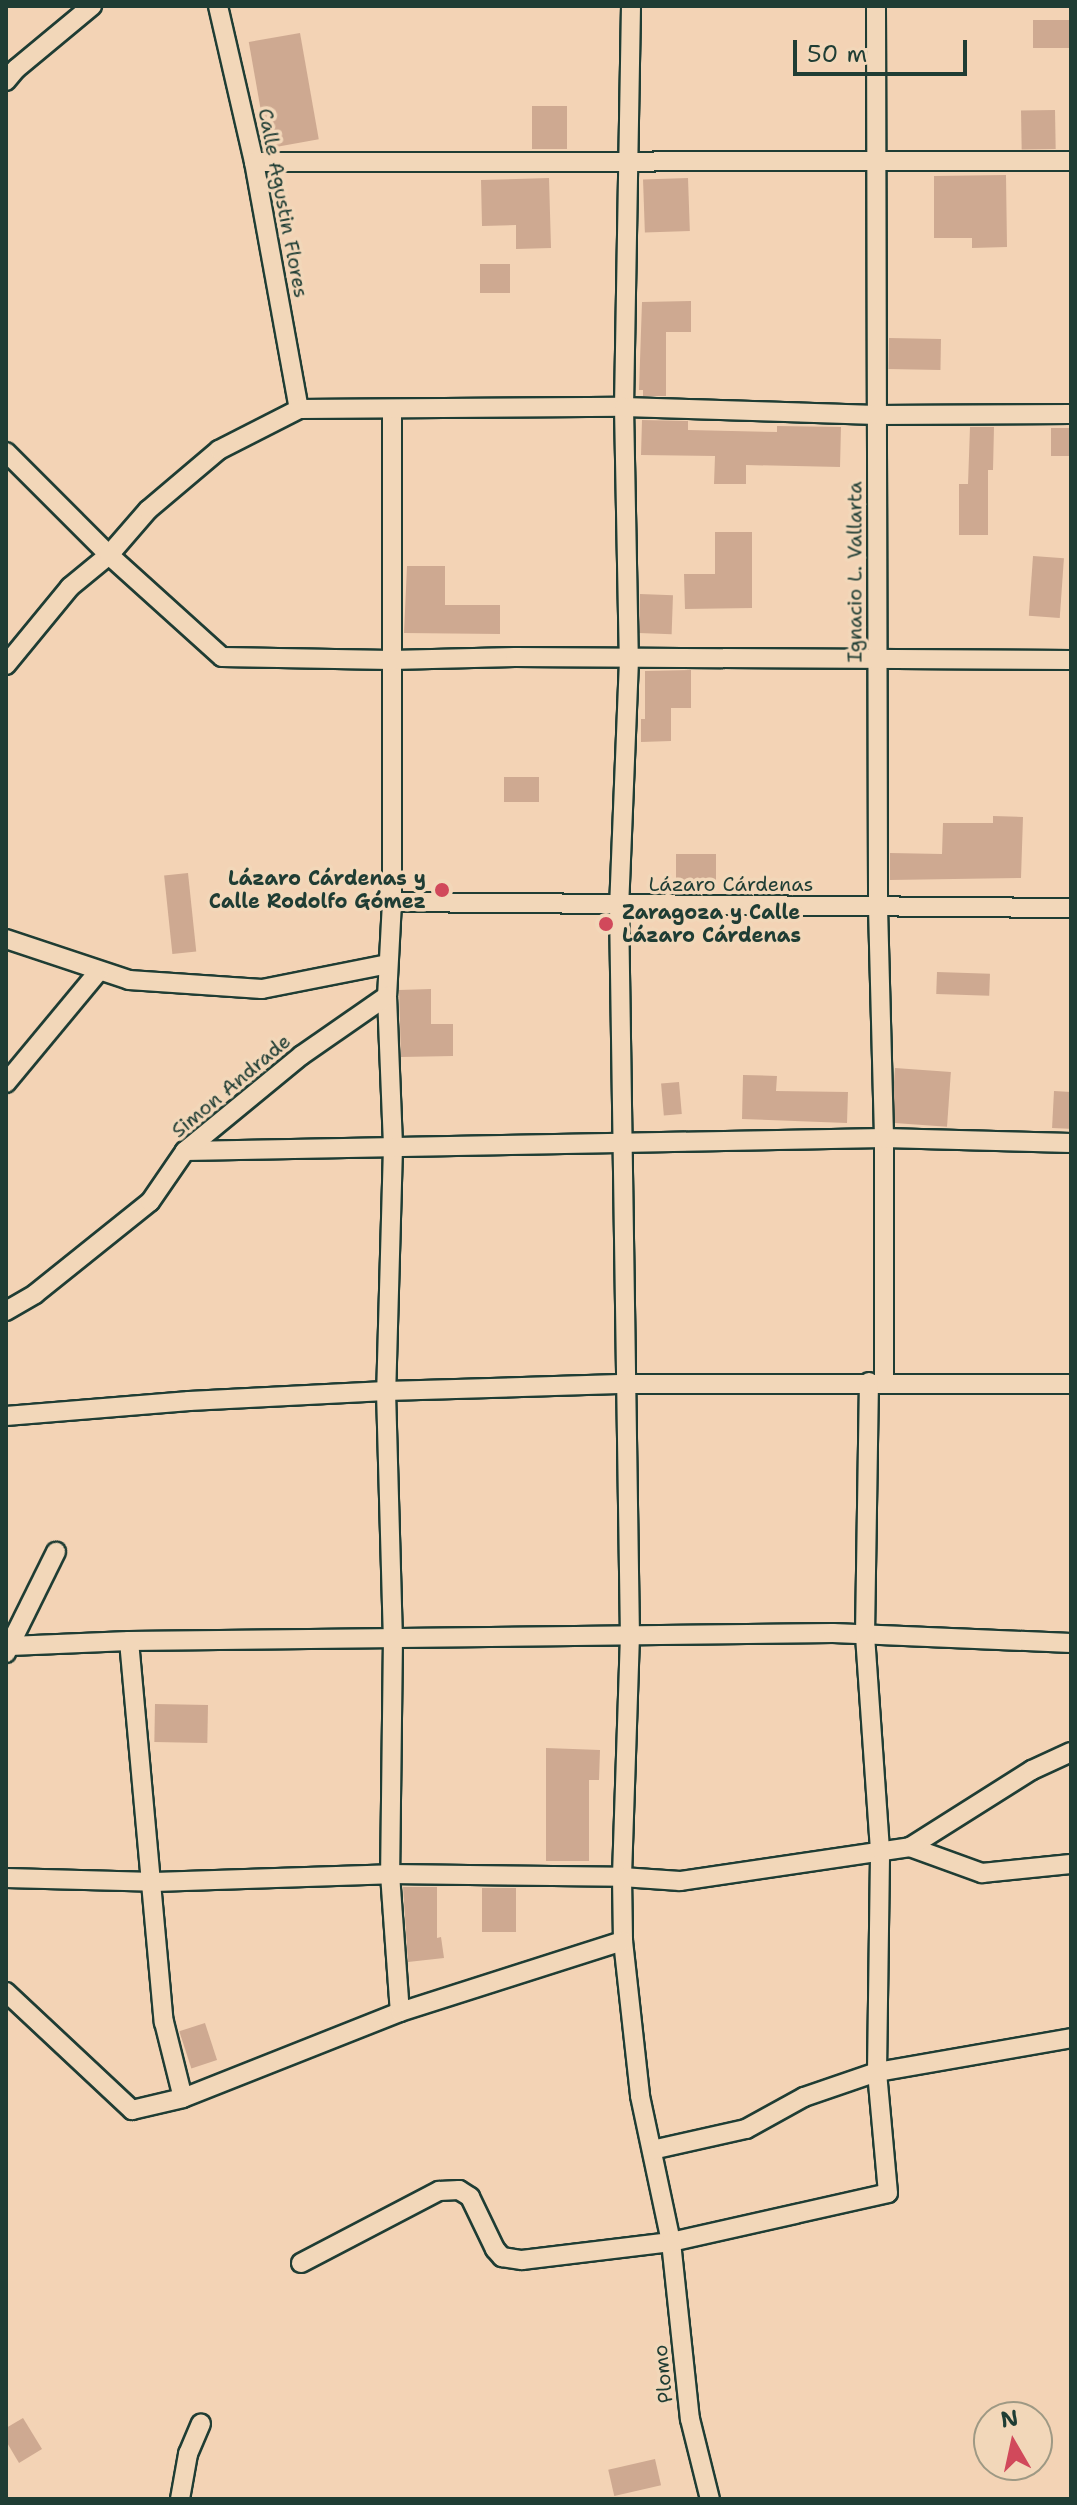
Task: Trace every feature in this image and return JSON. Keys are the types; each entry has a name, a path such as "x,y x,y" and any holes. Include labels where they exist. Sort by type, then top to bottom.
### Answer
{"street":[{"path":"9,71 92,6"},
{"name":"Calle Agustin Flores","path":"218,6 254,162 299,409"},
{"name":"Plomo","path":"631,6 624,407 629,660 619,905 630,1635 622,1877 623,1941 640,2096 671,2242 690,2419 710,2499"},
{"name":"Ignacio L. Vallarta","path":"671,2242 888,2193 877,2072 880,1850 865,1635 884,1138 878,907 876,6"},
{"path":"254,162 1071,161"},
{"path":"6,665 70,587 109,555 148,510 219,450 299,409 624,407 877,415 1071,414"},
{"path":"392,409 392,902 387,996 393,1147 386,1391 393,1637 390,1874 400,2012"},
{"path":"6,452 109,555 222,657 877,662 1071,660"},
{"name":"Lázaro Cárdenas","path":"392,902 1071,908"},
{"path":"6,939 129,980 262,989 388,964"},
{"path":"6,1083 98,972"},
{"name":"Simon Andrade","path":"6,1311 35,1294 150,1202 185,1151 302,1055 387,996"},
{"path":"185,1151 884,1138 1071,1143"},
{"path":"6,1416 189,1401 386,1391 627,1384 1071,1384"},
{"path":"8,1649 56,1552"},
{"path":"8,1649 129,1641 630,1635 865,1635 1071,1643"},
{"path":"129,1641 154,1882 164,2022 183,2098"},
{"path":"910,1847 1032,1770 1071,1752"},
{"path":"6,1878 154,1882 390,1874 622,1877 680,1881 809,1865 910,1847 982,1873 1071,1864"},
{"path":"6,1992 132,2110 183,2098 400,2012 623,1941"},
{"path":"652,2150 746,2129 804,2097 877,2072 1071,2038"},
{"path":"301,2263 439,2191 459,2190 470,2197 495,2249 512,2259 671,2242"},
{"path":"180,2499 188,2454 201,2424"}],"building":[{"path":"1033,20 1071,20 1071,48 1033,48"},
{"path":"300,33 319,139 268,148 249,42"},
{"path":"532,106 567,106 567,149 532,149"},
{"path":"1055,110 1056,149 1022,150 1021,111"},
{"path":"1006,175 1007,247 972,248 972,238 934,238 934,176"},
{"path":"549,178 551,248 516,249 516,225 482,226 481,180"},
{"path":"688,178 690,231 645,233 643,180"},
{"path":"480,264 510,264 510,293 480,293"},
{"path":"691,301 691,332 666,332 666,396 643,396 643,390 639,390 642,302"},
{"path":"889,338 941,339 940,370 888,369"},
{"path":"642,420 688,421 688,430 777,432 777,426 841,427 840,467 746,465 746,484 714,484 715,456 641,455"},
{"path":"970,427 994,427 993,470 988,470 988,535 959,535 959,484 968,484"},
{"path":"1051,428 1071,428 1071,456 1051,456"},
{"path":"715,532 752,532 752,608 685,609 684,574 715,574"},
{"path":"1033,556 1064,558 1060,618 1029,616"},
{"path":"407,566 445,566 445,605 500,605 500,634 404,633"},
{"path":"640,594 673,595 672,634 639,633"},
{"path":"691,670 691,708 671,708 671,741 641,742 641,719 645,719 645,671"},
{"path":"504,777 539,777 539,802 504,802"},
{"path":"993,816 1023,817 1021,878 890,880 890,853 942,854 943,823 993,823"},
{"path":"676,854 716,854 716,882 676,882"},
{"path":"188,873 196,952 172,954 164,876"},
{"path":"937,972 990,974 989,996 936,994"},
{"path":"431,989 431,1024 453,1024 453,1056 401,1057 399,990"},
{"path":"895,1068 951,1072 947,1127 891,1123"},
{"path":"743,1075 777,1076 776,1091 848,1092 847,1123 742,1119"},
{"path":"679,1082 682,1114 664,1115 661,1084"},
{"path":"1054,1091 1071,1092 1069,1129 1052,1128"},
{"path":"155,1704 208,1705 207,1743 154,1742"},
{"path":"546,1748 600,1750 599,1780 589,1780 589,1861 546,1861"},
{"path":"403,1887 437,1887 437,1938 441,1937 444,1958 408,1962"},
{"path":"482,1888 516,1888 516,1932 482,1932"},
{"path":"205,2023 217,2060 191,2068 179,2031"},
{"path":"23,2418 42,2449 19,2463 6,2441 6,2428"},
{"path":"655,2459 661,2485 614,2496 608,2470"}],"place":[{"name":"Lázaro Cárdenas y Calle Rodolfo Gómez","path":"442,890"},
{"name":"Zaragoza y Calle Lázaro Cárdenas","path":"606,924"}]}
